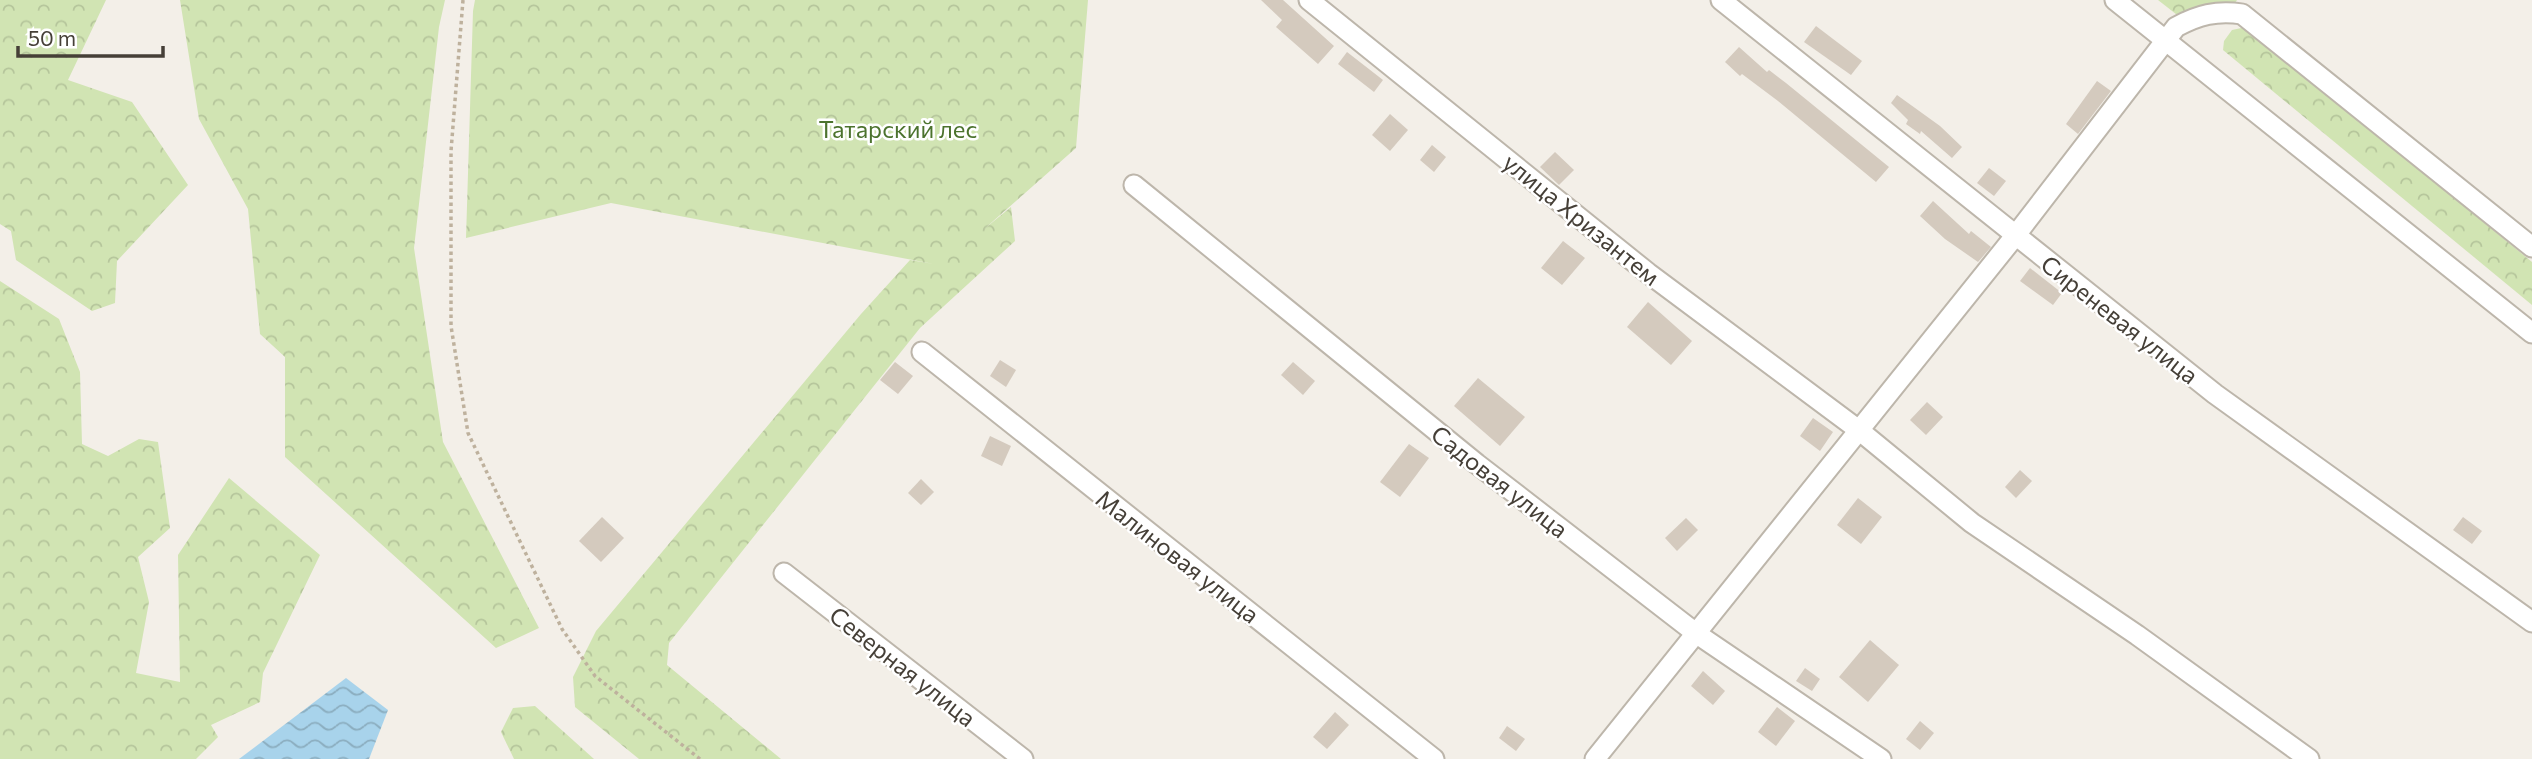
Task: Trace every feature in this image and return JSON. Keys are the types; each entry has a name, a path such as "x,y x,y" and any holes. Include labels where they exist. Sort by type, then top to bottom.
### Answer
{"street":[{"name":"улица Хризантем","path":"1310,0 1648,273 1860,431 1972,523 2137,635 2309,759"},
{"name":"Сиреневая улица","path":"1721,0 2215,394 2532,622"},
{"path":"2115,0 2532,333"},
{"path":"1595,759 2015,236 2176,27 2194,18 2247,7 2532,247"},
{"name":"Садовая улица","path":"1134,185 1477,464 1697,634 1881,759"},
{"name":"Малиновая улица","path":"922,352 1434,759"},
{"name":"Северная улица","path":"784,573 1023,759"}],"path":[{"path":"464,0 451,151 451,312 468,433 568,639 595,676 700,759"}],"green space":[{"path":"0,0 106,0 68,80 132,102 188,185 117,261 115,303 92,311 16,260 11,231 0,224"},
{"path":"180,0 445,0 439,27 414,248 443,442 539,628 496,648 285,457 285,357 260,334 248,209 199,119"},
{"name":"Татарский лес","path":"475,0 1088,0 1076,148 983,230 1011,207 1015,241 920,328 669,643 667,665 781,759 639,759 575,707 573,677 596,631 861,314 910,260 934,264 611,203 466,238"},
{"path":"2158,0 2237,0 2235,3 2181,18"},
{"path":"2246,27 2532,262 2532,305 2223,50 2224,41 2232,30"},
{"path":"0,281 59,319 80,372 82,444 108,456 139,439 158,442 170,528 138,557 149,602 136,673 180,682 178,555 229,478 320,555 263,673 260,702 211,725 218,737 196,759 0,759"},
{"path":"535,706 594,759 514,759 501,732 513,708"}],"water":[{"path":"346,678 388,710 369,759 239,759"}],"building":[{"path":"1261,0 1283,0 1334,46 1318,64 1276,27 1282,20"},
{"path":"1816,26 1862,61 1851,75 1804,42"},
{"path":"1739,47 1889,167 1876,182 1778,101 1742,74 1740,76 1725,62"},
{"path":"1347,52 1383,80 1374,92 1338,64"},
{"path":"2097,81 2111,91 2078,134 2066,124"},
{"path":"1897,95 1940,126 1962,147 1952,158 1921,131 1920,134 1906,124 1908,120 1891,103"},
{"path":"1390,114 1408,130 1390,151 1372,135"},
{"path":"1432,145 1446,157 1434,172 1420,160"},
{"path":"1555,152 1574,170 1559,185 1540,167"},
{"path":"1989,168 2006,181 1994,196 1977,183"},
{"path":"1933,201 1969,234 1971,231 1991,247 1978,262 1945,239 1920,216"},
{"path":"1563,241 1585,258 1562,285 1541,268"},
{"path":"2030,268 2062,293 2053,305 2020,281"},
{"path":"1648,302 1692,341 1671,365 1627,327"},
{"path":"1000,360 1016,370 1006,387 990,376"},
{"path":"895,362 913,376 898,394 880,380"},
{"path":"1293,362 1315,381 1303,395 1281,375"},
{"path":"1478,378 1525,417 1500,446 1454,406"},
{"path":"1927,402 1943,417 1926,435 1910,420"},
{"path":"1813,418 1833,432 1820,451 1800,436"},
{"path":"990,436 1011,446 1002,466 981,456"},
{"path":"1409,444 1429,458 1400,497 1380,482"},
{"path":"2020,470 2032,481 2016,498 2005,487"},
{"path":"921,479 934,492 921,505 908,493"},
{"path":"1858,498 1882,517 1861,544 1837,525"},
{"path":"602,517 624,538 601,562 579,541"},
{"path":"2463,517 2482,531 2472,544 2453,530"},
{"path":"1686,518 1698,530 1677,551 1665,538"},
{"path":"1870,640 1899,665 1868,702 1839,677"},
{"path":"1805,668 1820,679 1812,691 1796,681"},
{"path":"1703,671 1725,691 1713,705 1691,686"},
{"path":"1777,707 1795,721 1776,746 1758,732"},
{"path":"1335,712 1349,725 1327,749 1313,737"},
{"path":"1920,721 1934,733 1920,750 1906,739"},
{"path":"1507,726 1525,739 1516,751 1499,738"}]}
